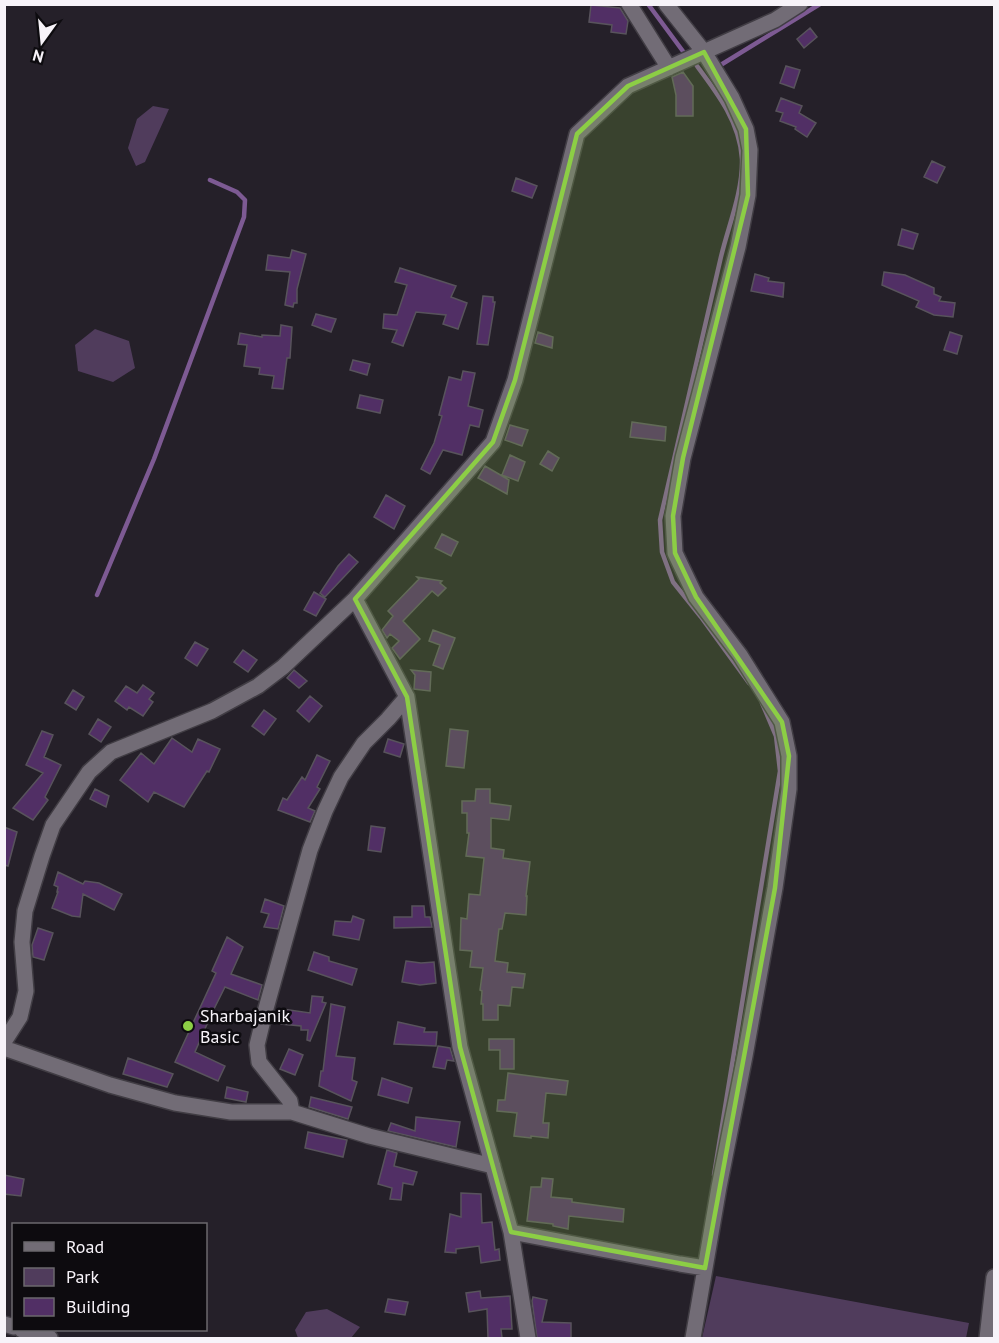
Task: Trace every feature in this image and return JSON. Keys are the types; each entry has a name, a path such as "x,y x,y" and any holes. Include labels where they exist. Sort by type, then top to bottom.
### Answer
{"street":[{"path":"629,4 669,68"},
{"path":"666,4 704,52 732,98 746,129 750,150 748,195 738,247 683,458 674,516 675,553 696,597 740,655 782,722 789,756 789,789 775,888 693,1338"},
{"path":"4,1042 20,1017 26,992 22,942 25,911 42,856 53,825 89,772 111,752 212,711 258,686 283,667 355,598 493,442 515,380 577,134 628,86 775,20 800,4"},
{"path":"355,598 407,697 460,1047 511,1232 528,1338"},
{"path":"292,1112 290,1101 259,1062 257,1045 265,1012 310,850 325,811 342,777 364,743 407,697"},
{"path":"4,1048 110,1085 201,1108 231,1112 292,1112 369,1136 493,1166"},
{"path":"511,1232 705,1268"},
{"path":"987,1338 994,1277"},
{"path":"28,1331 50,1338"}],"highlighted area":[{"path":"704,52 746,129 748,195 683,458 673,516 675,553 696,597 782,722 789,756 775,888 705,1268 511,1232 460,1047 407,697 355,599 493,442 515,380 577,134 628,86"}],"green space":[{"path":"153,106 169,109 145,162 136,166 128,148 137,119"},
{"path":"95,329 129,341 135,368 113,382 78,371 75,345"},
{"path":"716,1276 969,1323 966,1338 702,1338"},
{"path":"327,1309 360,1327 351,1338 298,1338 295,1330 306,1312"}],"building":[{"path":"591,5 620,8 628,21 626,34 611,32 612,25 589,22"},
{"path":"810,28 817,37 804,48 797,39"},
{"path":"786,66 800,70 794,88 780,83"},
{"path":"683,72 693,86 693,116 676,116 676,95 672,77"},
{"path":"781,98 802,106 799,113 816,123 807,137 795,129 796,127 780,121 783,113 776,111"},
{"path":"932,161 945,167 937,183 924,177"},
{"path":"516,178 537,186 532,198 512,191"},
{"path":"902,229 918,234 913,249 898,245"},
{"path":"292,250 306,254 297,289 297,303 294,303 293,307 285,305 290,272 266,270 268,255 290,258"},
{"path":"400,268 456,286 451,297 467,303 458,329 443,324 446,315 416,312 403,346 392,342 397,330 383,328 384,314 397,315 407,285 395,282"},
{"path":"884,272 905,275 934,288 934,294 941,297 939,301 955,303 953,317 934,315 916,307 919,301 882,285"},
{"path":"755,274 769,278 768,281 784,283 783,297 751,291"},
{"path":"483,296 493,297 493,302 495,302 488,345 477,344"},
{"path":"316,314 336,319 331,332 312,325"},
{"path":"281,325 292,327 290,358 287,358 283,389 272,388 274,376 259,374 260,368 244,366 247,345 238,344 240,333 262,337 262,335 280,336"},
{"path":"538,332 553,337 552,348 535,343"},
{"path":"950,332 962,336 957,354 944,350"},
{"path":"353,360 370,364 367,375 350,370"},
{"path":"463,371 475,373 468,406 483,410 479,427 470,425 462,455 443,450 430,474 421,469 434,443 442,416 439,415 449,377 461,380"},
{"path":"360,395 383,400 380,413 357,408"},
{"path":"632,422 666,427 665,441 630,437"},
{"path":"510,425 528,430 522,446 505,440"},
{"path":"548,451 559,458 552,471 540,464"},
{"path":"510,455 525,462 518,481 502,475"},
{"path":"485,466 509,480 507,494 478,478"},
{"path":"386,495 405,506 394,529 374,517"},
{"path":"442,534 458,542 451,556 435,548"},
{"path":"349,554 358,562 325,597 320,593"},
{"path":"417,577 442,581 440,583 446,588 438,596 432,591 403,621 420,639 400,659 392,648 399,641 390,634 387,638 382,630 393,616 388,611 419,579"},
{"path":"314,592 326,599 316,616 304,610"},
{"path":"433,630 455,638 443,669 433,665 440,645 429,641"},
{"path":"195,642 208,649 197,666 185,658"},
{"path":"243,650 257,660 248,672 234,662"},
{"path":"294,670 307,681 299,688 287,678"},
{"path":"411,670 431,672 430,691 414,689 415,675"},
{"path":"143,685 154,693 149,699 153,702 143,716 129,707 127,710 115,701 126,686 137,693"},
{"path":"73,690 84,697 76,710 65,703"},
{"path":"310,696 322,706 309,722 297,711"},
{"path":"264,710 276,719 264,735 252,726"},
{"path":"98,719 111,727 101,742 89,734"},
{"path":"450,729 468,731 464,768 446,766"},
{"path":"42,731 53,735 44,757 61,765 45,797 48,800 33,820 13,808 43,773 26,765"},
{"path":"172,738 192,752 198,739 220,749 209,772 207,771 184,807 154,792 148,802 120,780 141,753 154,764"},
{"path":"388,739 404,744 400,757 384,752"},
{"path":"317,755 330,761 317,787 320,789 308,808 315,811 310,822 278,810 283,798 287,800 302,777 305,780"},
{"path":"95,789 109,796 106,807 90,799"},
{"path":"476,789 490,789 490,803 511,806 509,820 491,818 491,848 504,850 503,858 530,862 526,915 505,913 502,929 499,929 495,961 508,963 507,972 525,974 523,988 512,987 510,1006 498,1005 498,1020 483,1020 482,991 480,990 483,968 470,967 472,951 460,950 461,918 467,919 469,894 480,895 484,858 466,856 469,833 467,833 467,813 462,813 462,801 475,801"},
{"path":"371,826 385,828 381,852 368,850"},
{"path":"4,827 17,832 8,866 4,865"},
{"path":"58,872 83,884 85,881 99,883 122,894 114,910 83,894 80,917 52,908 58,892 58,887 54,885"},
{"path":"265,899 284,906 278,929 264,927 269,914 261,912"},
{"path":"412,906 424,906 425,917 430,917 432,927 394,928 394,917 412,917"},
{"path":"353,916 364,920 359,940 333,935 335,921 351,922"},
{"path":"38,928 53,933 44,960 33,957 32,945"},
{"path":"227,937 243,947 231,974 262,985 258,1000 225,987 211,1015 195,1052 225,1066 218,1081 175,1062 216,973 212,971"},
{"path":"314,952 329,957 329,961 357,969 352,985 308,970"},
{"path":"406,961 434,962 436,983 420,985 402,982"},
{"path":"312,996 323,997 322,1002 326,1003 310,1041 307,1040 308,1030 301,1030 301,1026 281,1024 283,1009 310,1013"},
{"path":"331,1004 345,1007 336,1056 355,1058 352,1080 357,1082 351,1101 319,1086"},
{"path":"398,1022 425,1028 424,1032 437,1032 436,1046 394,1044"},
{"path":"489,1039 514,1039 514,1069 500,1069 500,1050 489,1050"},
{"path":"438,1046 450,1048 454,1061 447,1060 445,1069 433,1067"},
{"path":"289,1049 303,1055 295,1075 280,1069"},
{"path":"128,1058 173,1074 167,1087 123,1074"},
{"path":"508,1073 568,1081 566,1095 546,1093 543,1123 549,1123 548,1138 514,1136 517,1113 497,1111 498,1100 505,1100"},
{"path":"382,1078 412,1088 408,1103 378,1095"},
{"path":"227,1087 248,1092 246,1102 225,1098"},
{"path":"311,1097 352,1107 348,1119 309,1107"},
{"path":"416,1117 460,1122 456,1147 388,1131 391,1123 415,1131"},
{"path":"308,1132 347,1140 343,1157 305,1148"},
{"path":"387,1150 397,1153 394,1166 417,1172 413,1185 403,1183 401,1200 390,1199 392,1188 378,1184"},
{"path":"4,1175 24,1179 21,1196 4,1194"},
{"path":"542,1178 553,1179 551,1197 624,1209 623,1222 569,1216 568,1229 553,1226 553,1224 527,1221 531,1187 541,1187"},
{"path":"461,1193 481,1194 482,1223 492,1222 495,1250 499,1249 500,1260 481,1263 479,1246 456,1249 456,1253 445,1252 450,1214 461,1217"},
{"path":"480,1291 481,1298 510,1296 512,1329 501,1329 502,1338 488,1338 487,1309 469,1312 466,1293"},
{"path":"533,1297 547,1300 542,1322 571,1323 571,1338 537,1338"},
{"path":"388,1299 408,1302 405,1315 385,1312"}],"waterway":[{"path":"648,4 685,54"},
{"path":"719,66 820,4"},
{"path":"697,66 720,98 732,121 740,146 742,172 660,520 662,552 673,582 749,683"},
{"path":"97,595 154,459 244,217 245,200 237,192 210,180"},
{"path":"714,1175 780,771 776,736 762,703"}],"place":[{"name":"Sharbajanik Basic","path":"188,1026"}]}
